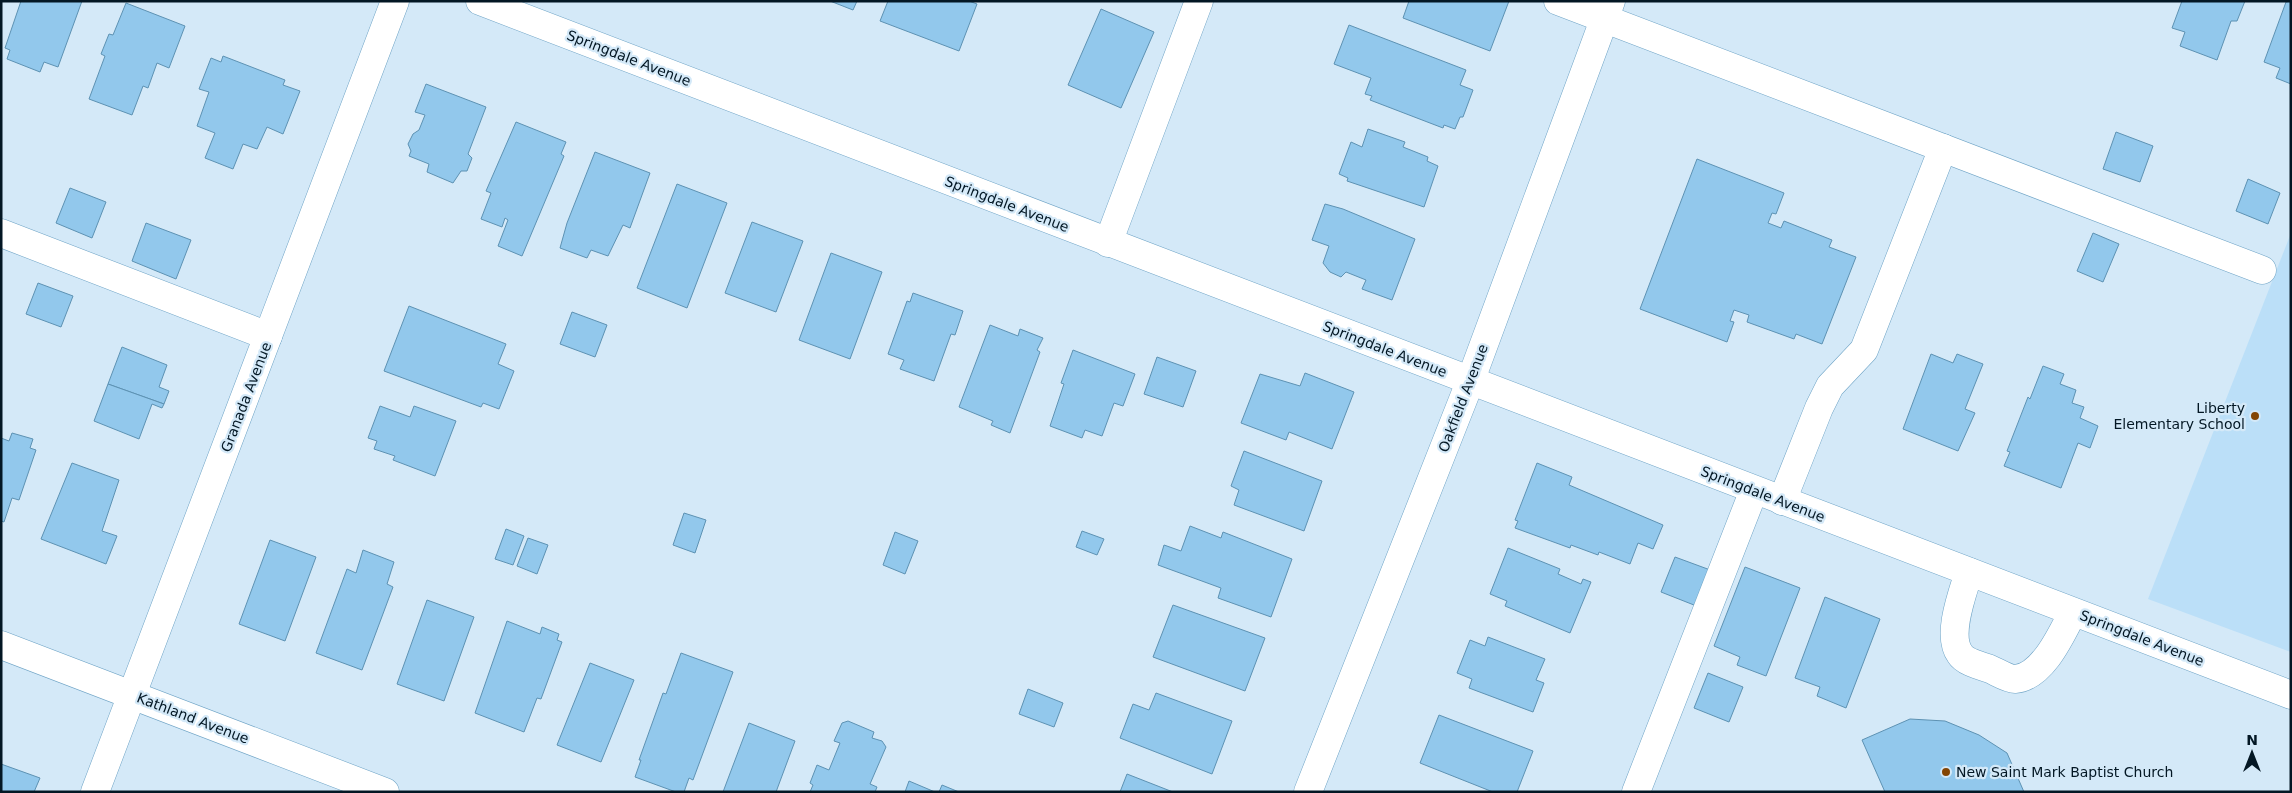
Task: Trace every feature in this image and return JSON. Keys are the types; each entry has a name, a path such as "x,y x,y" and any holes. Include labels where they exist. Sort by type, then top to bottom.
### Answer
{"street":[{"name":"Granada Avenue","path":"95,792 134,695 395,1"},
{"name":"Springdale Avenue","path":"480,1 1470,382 2291,695"},
{"path":"1108,243 1199,1"},
{"path":"1558,1 1608,10 1943,148 2262,270"},
{"name":"Oakfield Avenue","path":"1308,792 1470,382 1608,10"},
{"path":"1782,501 1818,408 1830,386 1864,350 1943,148"},
{"path":"1,233 268,336"},
{"path":"1636,792 1754,490"},
{"path":"1969,572 1958,607 1955,629 1956,643 1960,654 1970,661 2014,679 2029,674 2041,664 2057,644 2073,612"},
{"name":"Kathland Avenue","path":"1,645 385,792"}],"shaded area":[{"name":"Liberty Elementary School","path":"2291,233 2291,652 2148,599"}],"building":[{"path":"21,1 82,1 58,67 44,62 40,72 7,59 10,50 5,48"},
{"path":"830,1 857,1 853,10"},
{"path":"888,1 969,1 977,4 959,51 880,21"},
{"path":"1409,1 1509,1 1490,51 1403,18"},
{"path":"2182,1 2245,1 2237,21 2231,21 2217,60 2180,46 2185,32 2172,28"},
{"path":"2291,1 2291,84 2276,78 2280,68 2264,62 2286,2"},
{"path":"126,3 185,26 169,68 157,63 148,88 143,86 132,115 89,99 105,56 101,54 109,34 113,35"},
{"path":"1101,9 1154,32 1121,108 1068,85"},
{"path":"1349,25 1466,70 1460,85 1473,90 1463,117 1460,117 1455,129 1444,125 1443,128 1370,100 1372,96 1365,94 1371,78 1334,64"},
{"path":"223,56 285,80 283,85 300,91 283,134 267,127 257,149 243,144 233,169 205,158 215,133 197,126 209,92 199,89 211,58 221,62"},
{"path":"426,84 486,107 468,154 472,158 467,171 461,171 453,183 427,172 429,164 409,156 411,151 408,144 413,134 419,130 425,115 415,112"},
{"path":"516,122 566,142 561,154 564,156 522,256 498,246 508,220 505,218 502,227 481,219 491,193 486,191"},
{"path":"1368,129 1405,142 1403,147 1428,157 1427,161 1438,166 1424,207 1347,181 1348,178 1339,174 1351,142 1362,147"},
{"path":"2116,132 2153,146 2140,182 2103,169"},
{"path":"595,152 650,173 630,228 623,225 608,256 591,250 587,258 560,248 567,223"},
{"path":"1697,159 1784,193 1776,214 1772,213 1768,223 1781,228 1784,221 1832,240 1829,247 1856,257 1822,344 1796,334 1794,339 1747,322 1749,315 1734,310 1730,321 1734,322 1727,342 1640,309"},
{"path":"2248,179 2280,193 2268,224 2236,211"},
{"path":"677,184 727,203 687,308 637,288"},
{"path":"70,188 106,202 92,238 56,223"},
{"path":"1325,204 1343,209 1415,239 1392,300 1362,289 1366,280 1346,272 1341,277 1330,272 1323,263 1329,246 1312,240"},
{"path":"752,222 803,241 776,312 725,293"},
{"path":"146,223 191,240 176,279 132,261"},
{"path":"2093,233 2119,244 2103,282 2077,271"},
{"path":"831,253 882,272 850,359 799,340"},
{"path":"38,283 73,296 61,327 26,314"},
{"path":"913,293 963,311 955,335 951,334 934,381 900,369 904,360 888,354 907,301 910,302"},
{"path":"409,306 506,344 498,364 514,371 499,409 483,403 481,407 384,371"},
{"path":"572,312 607,325 595,357 560,344"},
{"path":"990,325 1018,336 1020,329 1043,338 1037,350 1040,352 1010,433 991,425 993,421 959,407"},
{"path":"122,347 167,365 159,387 169,391 164,404 108,384"},
{"path":"1073,350 1135,374 1123,406 1114,403 1102,436 1085,430 1082,438 1050,426 1064,384 1061,383"},
{"path":"1931,354 1953,363 1957,354 1983,364 1965,409 1975,413 1958,451 1903,429"},
{"path":"1157,357 1196,371 1183,407 1144,394"},
{"path":"2043,366 2064,374 2060,384 2076,390 2072,403 2084,407 2080,418 2098,426 2090,448 2078,443 2061,488 2004,466 2010,452 2007,451 2028,397 2030,399"},
{"path":"1305,373 1354,392 1332,449 1289,432 1286,440 1241,423 1260,374 1300,386"},
{"path":"108,384 164,404 162,408 152,404 139,439 94,421"},
{"path":"380,406 410,417 414,406 456,421 435,476 393,460 395,456 374,449 377,441 368,438"},
{"path":"12,433 33,439 30,448 36,450 19,500 12,498 4,522 1,521 1,438 9,441"},
{"path":"1244,451 1322,481 1304,531 1234,505 1239,490 1231,486"},
{"path":"72,463 119,480 102,531 117,536 106,564 41,539"},
{"path":"1537,463 1572,477 1569,485 1663,525 1653,549 1638,543 1630,564 1599,552 1598,555 1571,545 1570,548 1515,528 1518,521 1515,520"},
{"path":"684,513 706,520 695,553 673,545"},
{"path":"1190,526 1221,538 1223,532 1292,559 1271,617 1218,598 1221,588 1158,565 1164,545 1181,551"},
{"path":"506,529 524,536 513,565 495,559"},
{"path":"1082,531 1104,539 1097,555 1076,547"},
{"path":"895,532 918,541 905,574 883,565"},
{"path":"528,538 548,545 537,574 517,566"},
{"path":"270,540 316,557 285,641 239,624"},
{"path":"1508,548 1560,569 1558,574 1581,584 1583,579 1591,582 1570,633 1505,606 1507,601 1490,594"},
{"path":"363,550 394,562 387,584 393,587 362,670 316,653 347,569 356,573"},
{"path":"1675,557 1713,571 1699,607 1661,592"},
{"path":"1745,567 1800,588 1766,676 1737,665 1740,657 1714,646"},
{"path":"1825,597 1880,619 1846,708 1817,696 1820,687 1795,678"},
{"path":"427,600 474,617 444,701 397,684"},
{"path":"1173,605 1265,638 1245,691 1153,657"},
{"path":"507,621 540,634 542,627 559,634 557,640 562,642 541,699 537,698 524,732 475,713"},
{"path":"1488,637 1545,659 1536,680 1544,683 1533,712 1469,688 1472,679 1457,673 1470,640 1485,646"},
{"path":"681,653 733,672 693,780 689,778 684,792 676,792 635,777 641,760 639,760 663,693 666,694"},
{"path":"590,663 634,680 601,762 557,745"},
{"path":"1708,673 1743,687 1729,722 1694,708"},
{"path":"1028,689 1063,703 1054,727 1019,714"},
{"path":"1156,693 1232,721 1212,774 1120,738 1133,704 1149,710"},
{"path":"1439,715 1533,751 1517,792 1493,792 1420,763"},
{"name":"New Saint Mark Baptist Church","path":"1910,719 1945,721 1979,735 2007,753 2024,792 1885,792 1862,740"},
{"path":"848,721 874,732 872,738 882,741 886,747 870,784 877,787 875,792 810,792 813,785 810,783 817,765 829,770 840,743 834,741 842,723"},
{"path":"749,723 795,741 776,792 723,792"},
{"path":"1,764 40,778 34,792 1,792"},
{"path":"1127,774 1173,792 1120,792"},
{"path":"909,781 935,792 905,792"},
{"path":"942,785 959,792 939,792"}],"place":[{"name":"Liberty Elementary School","path":"2255,416"},
{"name":"New Saint Mark Baptist Church","path":"1946,772"}]}
